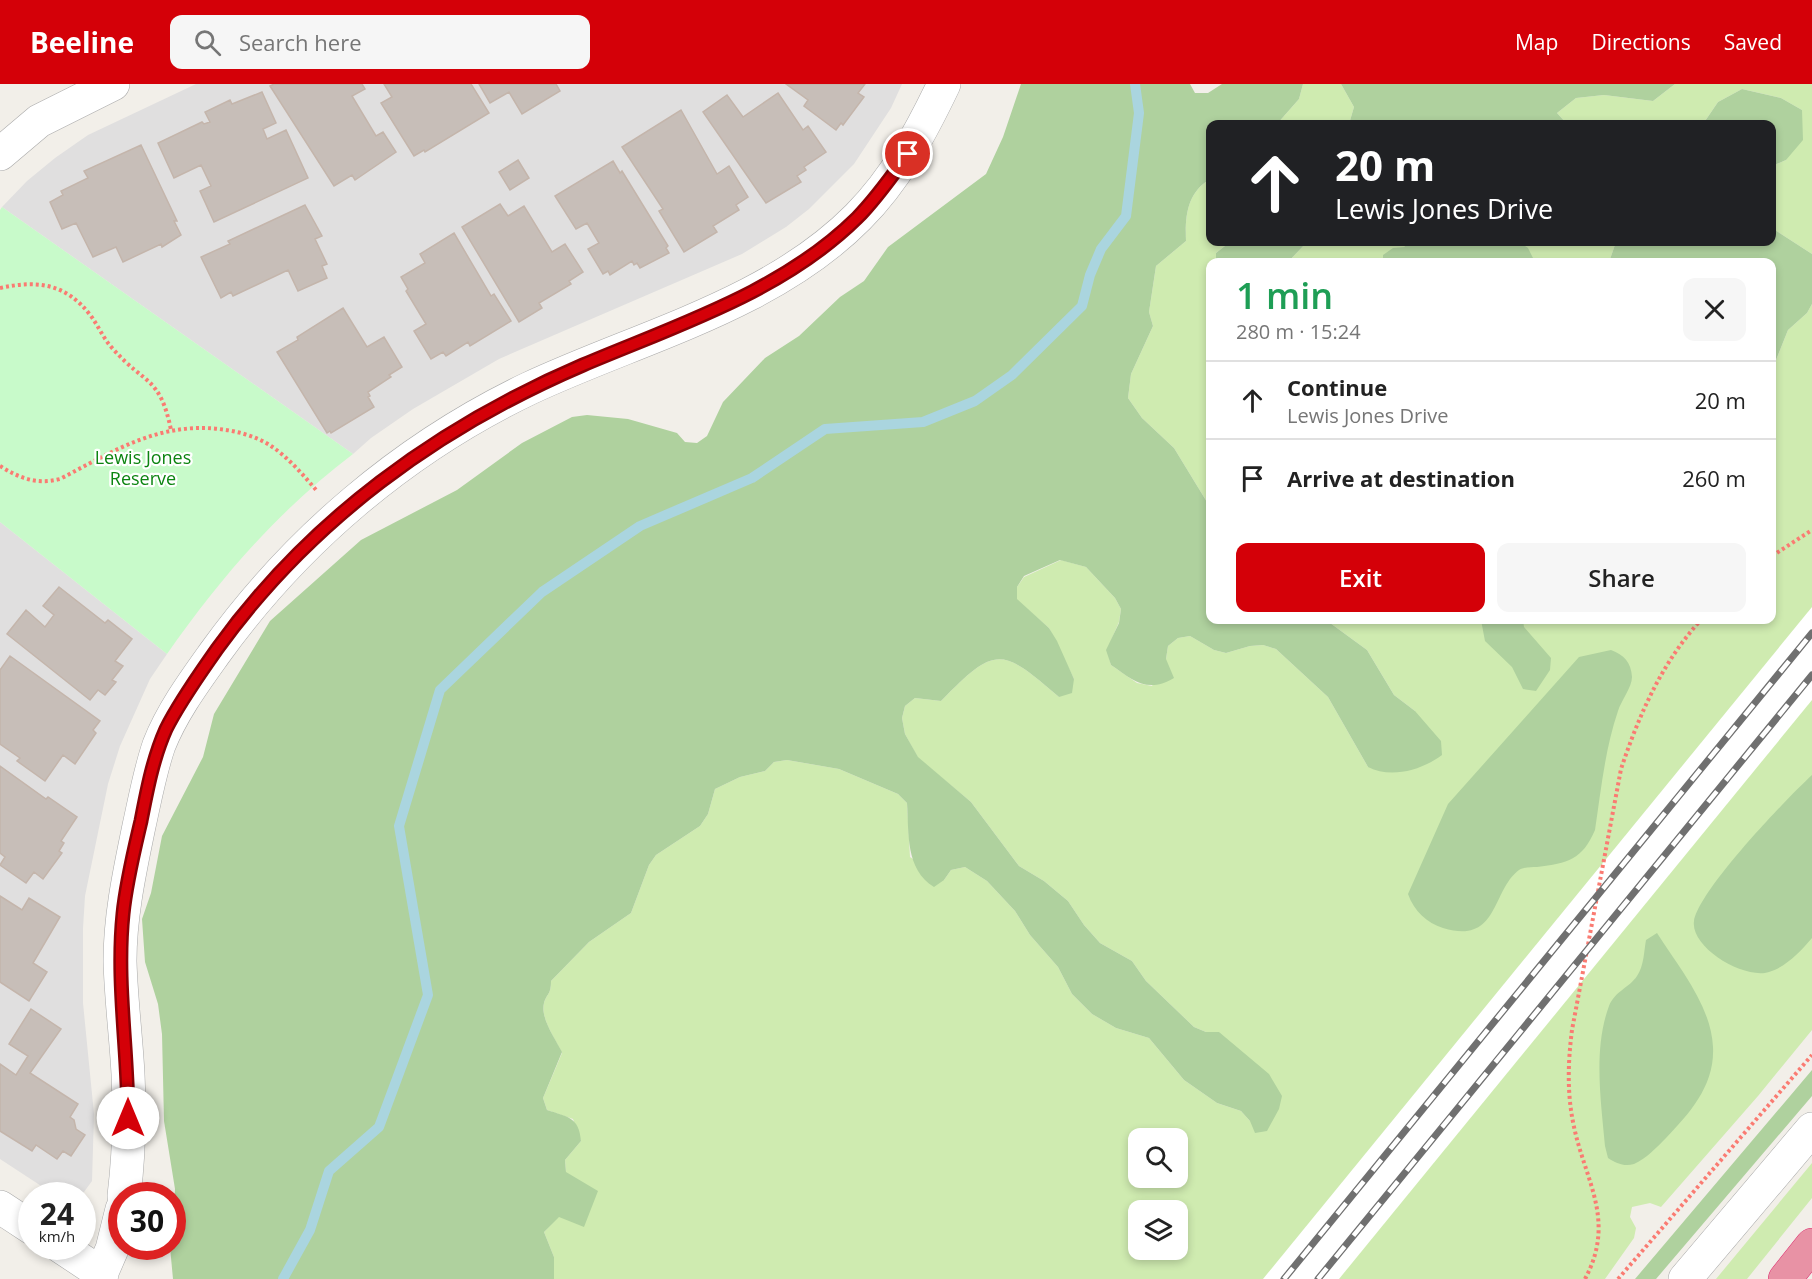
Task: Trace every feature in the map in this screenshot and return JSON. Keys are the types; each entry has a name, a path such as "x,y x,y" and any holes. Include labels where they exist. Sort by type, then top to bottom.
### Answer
{"highway":[{"path":"1785,1279 1812,1245"}],"street":[{"path":"0,154 39,122 112,84"},
{"path":"125,1182 129,1145 120,956 123,912 130,868 157,753 170,721 197,677 234,626 275,578 319,533 366,492 417,454 471,419 529,389 636,345 754,291 791,270 825,246 857,218 884,188 908,154 944,84"},
{"path":"1685,1279 1812,1129"},
{"path":"0,1207 18,1219"},
{"path":"79,1260 101,1277 108,1259"}],"path":[{"path":"0,288 43,284 62,291 83,306 115,351 148,379 162,396 171,430"},
{"path":"0,466 25,479 49,482 60,479 148,435 171,430 210,428 229,430 259,439 283,456 318,492"},
{"path":"1776,553 1812,530"},
{"path":"1585,1279 1596,1245 1598,1209 1576,1137 1571,1110 1569,1072 1572,1030 1621,769 1634,730 1652,692 1673,656 1698,624"},
{"path":"1618,1279 1812,1055"}],"shaded area":[{"path":"196,84 902,84 891,108 854,164 809,209 786,227 742,254 499,359 413,409 371,438 353,454 2,207 27,181 88,135"},
{"path":"0,522 167,654 150,679 120,746 108,784 85,896 83,1003 94,1114 92,1181 35,1182 0,1159"}],"green space":[{"path":"1021,84 1190,84 1195,93 1208,93 1222,84 1303,84 1299,99 1281,120 1206,120 1206,182 1196,191 1189,206 1186,241 1156,266 1149,312 1153,326 1131,374 1128,398 1142,418 1174,448 1206,500 1206,624 1331,624 1367,650 1394,695 1415,711 1441,741 1442,755 1416,769 1406,771 1386,772 1368,767 1328,697 1276,649 1263,645 1226,653 1214,650 1190,636 1178,638 1168,646 1166,659 1174,678 1156,685 1133,680 1111,665 1106,650 1119,623 1121,609 1115,598 1086,567 1060,560 1024,576 1017,587 1017,599 1049,628 1057,641 1074,679 1072,693 1059,697 1024,669 999,659 987,662 974,670 941,701 915,698 905,706 902,718 905,734 918,757 971,802 1019,866 1044,881 1068,901 1084,925 1100,943 1132,961 1146,981 1194,1027 1206,1032 1219,1032 1269,1074 1282,1096 1279,1109 1267,1131 1255,1133 1250,1121 1241,1111 1217,1103 1184,1080 1149,1038 1116,1028 1092,1014 1072,994 1058,967 1030,935 1015,911 987,881 965,867 951,870 944,880 934,887 925,879 918,870 910,850 907,803 898,794 839,769 787,760 774,762 765,771 740,777 715,789 708,814 700,826 656,855 649,865 631,913 589,942 551,981 543,1009 549,1029 562,1052 543,1098 547,1110 571,1119 580,1133 581,1141 565,1160 566,1172 598,1191 584,1227 559,1217 544,1232 554,1257 554,1279 173,1279 171,1260 186,1260 186,1182 174,1182 164,1121 162,1034 158,1004 145,962 142,919 151,893 162,836 203,757 214,714 270,621 361,540 457,490 522,443 572,417 587,415 628,419 677,433 685,442 697,443 707,436 723,402 765,358 799,336 840,297 864,281 888,247 986,174 1003,137"},
{"path":"1303,84 1341,84 1354,107 1350,120 1281,120 1299,99"},
{"path":"1341,84 1675,84 1653,101 1604,95 1576,98 1557,113 1563,120 1350,120 1354,107"},
{"path":"1675,84 1812,84 1812,254 1776,231 1776,164 1786,160 1802,110 1781,98 1742,89 1718,102 1706,120 1563,120 1557,113 1576,98 1604,95 1653,101"},
{"path":"1742,89 1781,98 1802,110 1803,140 1786,160 1776,164 1776,120 1706,120 1718,102"},
{"path":"1206,182 1206,246 1225,246 1216,253 1216,258 1206,258 1206,500 1174,448 1142,418 1128,398 1131,374 1153,326 1149,312 1156,266 1186,241 1189,206 1196,191"},
{"name":"Lewis Jones Reserve","path":"2,207 353,454 275,522 208,598 167,654 0,522 0,210"},
{"path":"1776,231 1812,254 1812,304 1807,313 1788,330 1776,360 1776,258 1610,258 1615,246 1776,246"},
{"path":"1225,246 1303,246 1292,258 1216,258 1216,253"},
{"path":"1303,246 1615,246 1610,258 1292,258"},
{"path":"1525,246 1533,258 1383,258 1383,255 1393,248"},
{"path":"1812,304 1812,1030 1661,1207 1650,1203 1632,1207 1630,1217 1636,1228 1634,1238 1605,1279 554,1279 554,1257 544,1232 559,1216 566,1172 565,1160 581,1141 573,1119 547,1110 543,1098 562,1053 549,1029 543,1009 551,981 589,942 631,913 649,865 656,855 700,826 708,814 715,789 740,777 765,771 774,762 787,760 839,769 898,794 907,803 910,857 944,880 951,870 965,867 987,881 1015,911 1030,935 1058,967 1072,994 1092,1014 1116,1028 1149,1038 1184,1080 1217,1103 1241,1111 1250,1121 1219,1032 1206,1032 1194,1027 1146,981 1132,961 1100,943 1084,925 1068,901 1044,881 1019,866 971,802 918,758 905,734 902,718 905,706 915,698 941,701 974,670 987,662 999,659 1024,669 1059,697 1074,679 1049,628 1017,600 1017,587 1024,577 1061,560 1086,567 1115,598 1121,609 1119,622 1107,650 1111,665 1137,683 1152,686 1166,659 1168,646 1178,638 1190,636 1214,650 1226,653 1250,646 1263,645 1276,649 1328,697 1368,767 1415,711 1394,695 1367,650 1331,624 1776,624 1776,360 1788,330 1807,313"},
{"path":"1482,624 1524,624 1551,658 1550,670 1536,691 1523,689 1512,667 1485,641"},
{"path":"1611,650 1620,654 1628,663 1632,681 1619,707 1604,770 1595,830 1585,848 1566,861 1519,870 1503,890 1492,913 1475,929 1461,931 1443,928 1426,920 1417,911 1408,894 1448,804 1579,657"},
{"path":"1812,775 1812,938 1798,953 1775,970 1759,973 1747,971 1721,960 1710,951 1695,931 1694,921 1699,907 1711,888 1745,845"},
{"path":"1657,933 1693,987 1700,1002 1711,1031 1713,1061 1705,1086 1684,1119 1647,1156 1634,1164 1623,1165 1608,1158 1605,1146 1600,1093 1601,1040 1609,1006 1618,993 1637,976 1646,940"},
{"path":"1812,1070 1812,1096 1656,1279 1635,1279"},
{"path":"1812,1163 1812,1198 1747,1279 1716,1279"}],"pier":[{"path":"1812,607 1812,700 1339,1279 1263,1279"}],"building":[{"path":"274,84 362,84 365,89 352,96 376,136 383,132 396,152 355,180 352,175 334,186 270,86"},
{"path":"384,84 471,84 489,113 425,152 424,150 414,156 381,103 392,97"},
{"path":"479,84 556,84 560,91 522,114 509,92 490,103"},
{"path":"786,84 865,84 858,93 864,97 843,125 841,123 836,130 804,106 808,100"},
{"path":"262,92 276,123 263,129 267,139 286,130 308,178 214,222 200,191 211,186 201,165 174,178 158,143 202,122 204,124 210,122 205,112 230,100 232,104"},
{"path":"778,93 803,130 808,126 826,152 804,167 806,170 797,176 801,182 766,203 703,112 727,95 743,117"},
{"path":"681,110 717,174 729,166 748,197 736,205 739,210 713,226 717,232 684,252 659,211 663,209 622,147"},
{"path":"141,145 177,221 174,221 181,235 162,247 161,244 123,262 116,247 93,257 76,223 62,229 50,202 63,195 61,191 88,178 84,171"},
{"path":"518,160 529,178 510,190 499,172"},
{"path":"613,161 620,173 622,171 668,246 666,248 669,253 640,268 632,261 610,275 608,271 603,274 588,249 599,243 587,223 576,229 555,196"},
{"path":"500,204 508,216 524,206 552,252 565,244 583,272 569,281 571,284 539,303 542,308 519,322 462,227"},
{"path":"305,205 322,236 315,239 327,264 322,266 327,278 298,291 288,270 233,296 231,292 221,298 201,257 230,244 228,241"},
{"path":"454,233 491,296 494,294 511,321 470,346 468,342 446,356 443,352 431,359 414,331 426,324 406,291 408,289 401,277 425,263 420,254"},
{"path":"343,308 367,347 384,337 402,367 368,392 370,396 368,397 374,407 331,433 330,431 327,433 277,352"},
{"path":"59,587 105,623 108,620 132,639 115,661 123,666 112,680 116,682 105,695 98,690 90,700 7,634 26,610 45,627 54,615 43,606"},
{"path":"10,656 100,721 93,730 96,733 75,764 63,755 45,781 17,761 20,758 0,744 0,670"},
{"path":"0,766 46,799 48,797 77,817 61,841 64,843 59,851 62,853 43,879 34,872 26,883 0,865 5,857 0,853"},
{"path":"0,896 22,910 29,898 60,917 33,963 47,972 29,1001 0,982"},
{"path":"31,1009 61,1029 30,1073 78,1104 70,1117 74,1120 76,1129 85,1135 71,1156 63,1151 57,1159 36,1145 32,1151 0,1131 0,1064 16,1075 28,1056 9,1044"}],"waterway":[{"path":"283,1279 310,1230 329,1171 379,1127 428,995 399,826 440,690 542,592 640,526 752,478 825,429 923,422 975,401 1012,375 1082,306 1090,275 1101,249 1126,216 1139,113 1135,84"}],"railway":[{"path":"1284,1279 1812,633"},
{"path":"1318,1279 1812,675"}],"route":[{"path":"128,1118 128,1079 120,956 123,912 130,868 159,745 174,714 197,677 234,626 275,578 319,533 366,492 417,454 471,419 529,389 636,345 754,291 791,270 825,246 857,218 884,188 908,154"}]}
